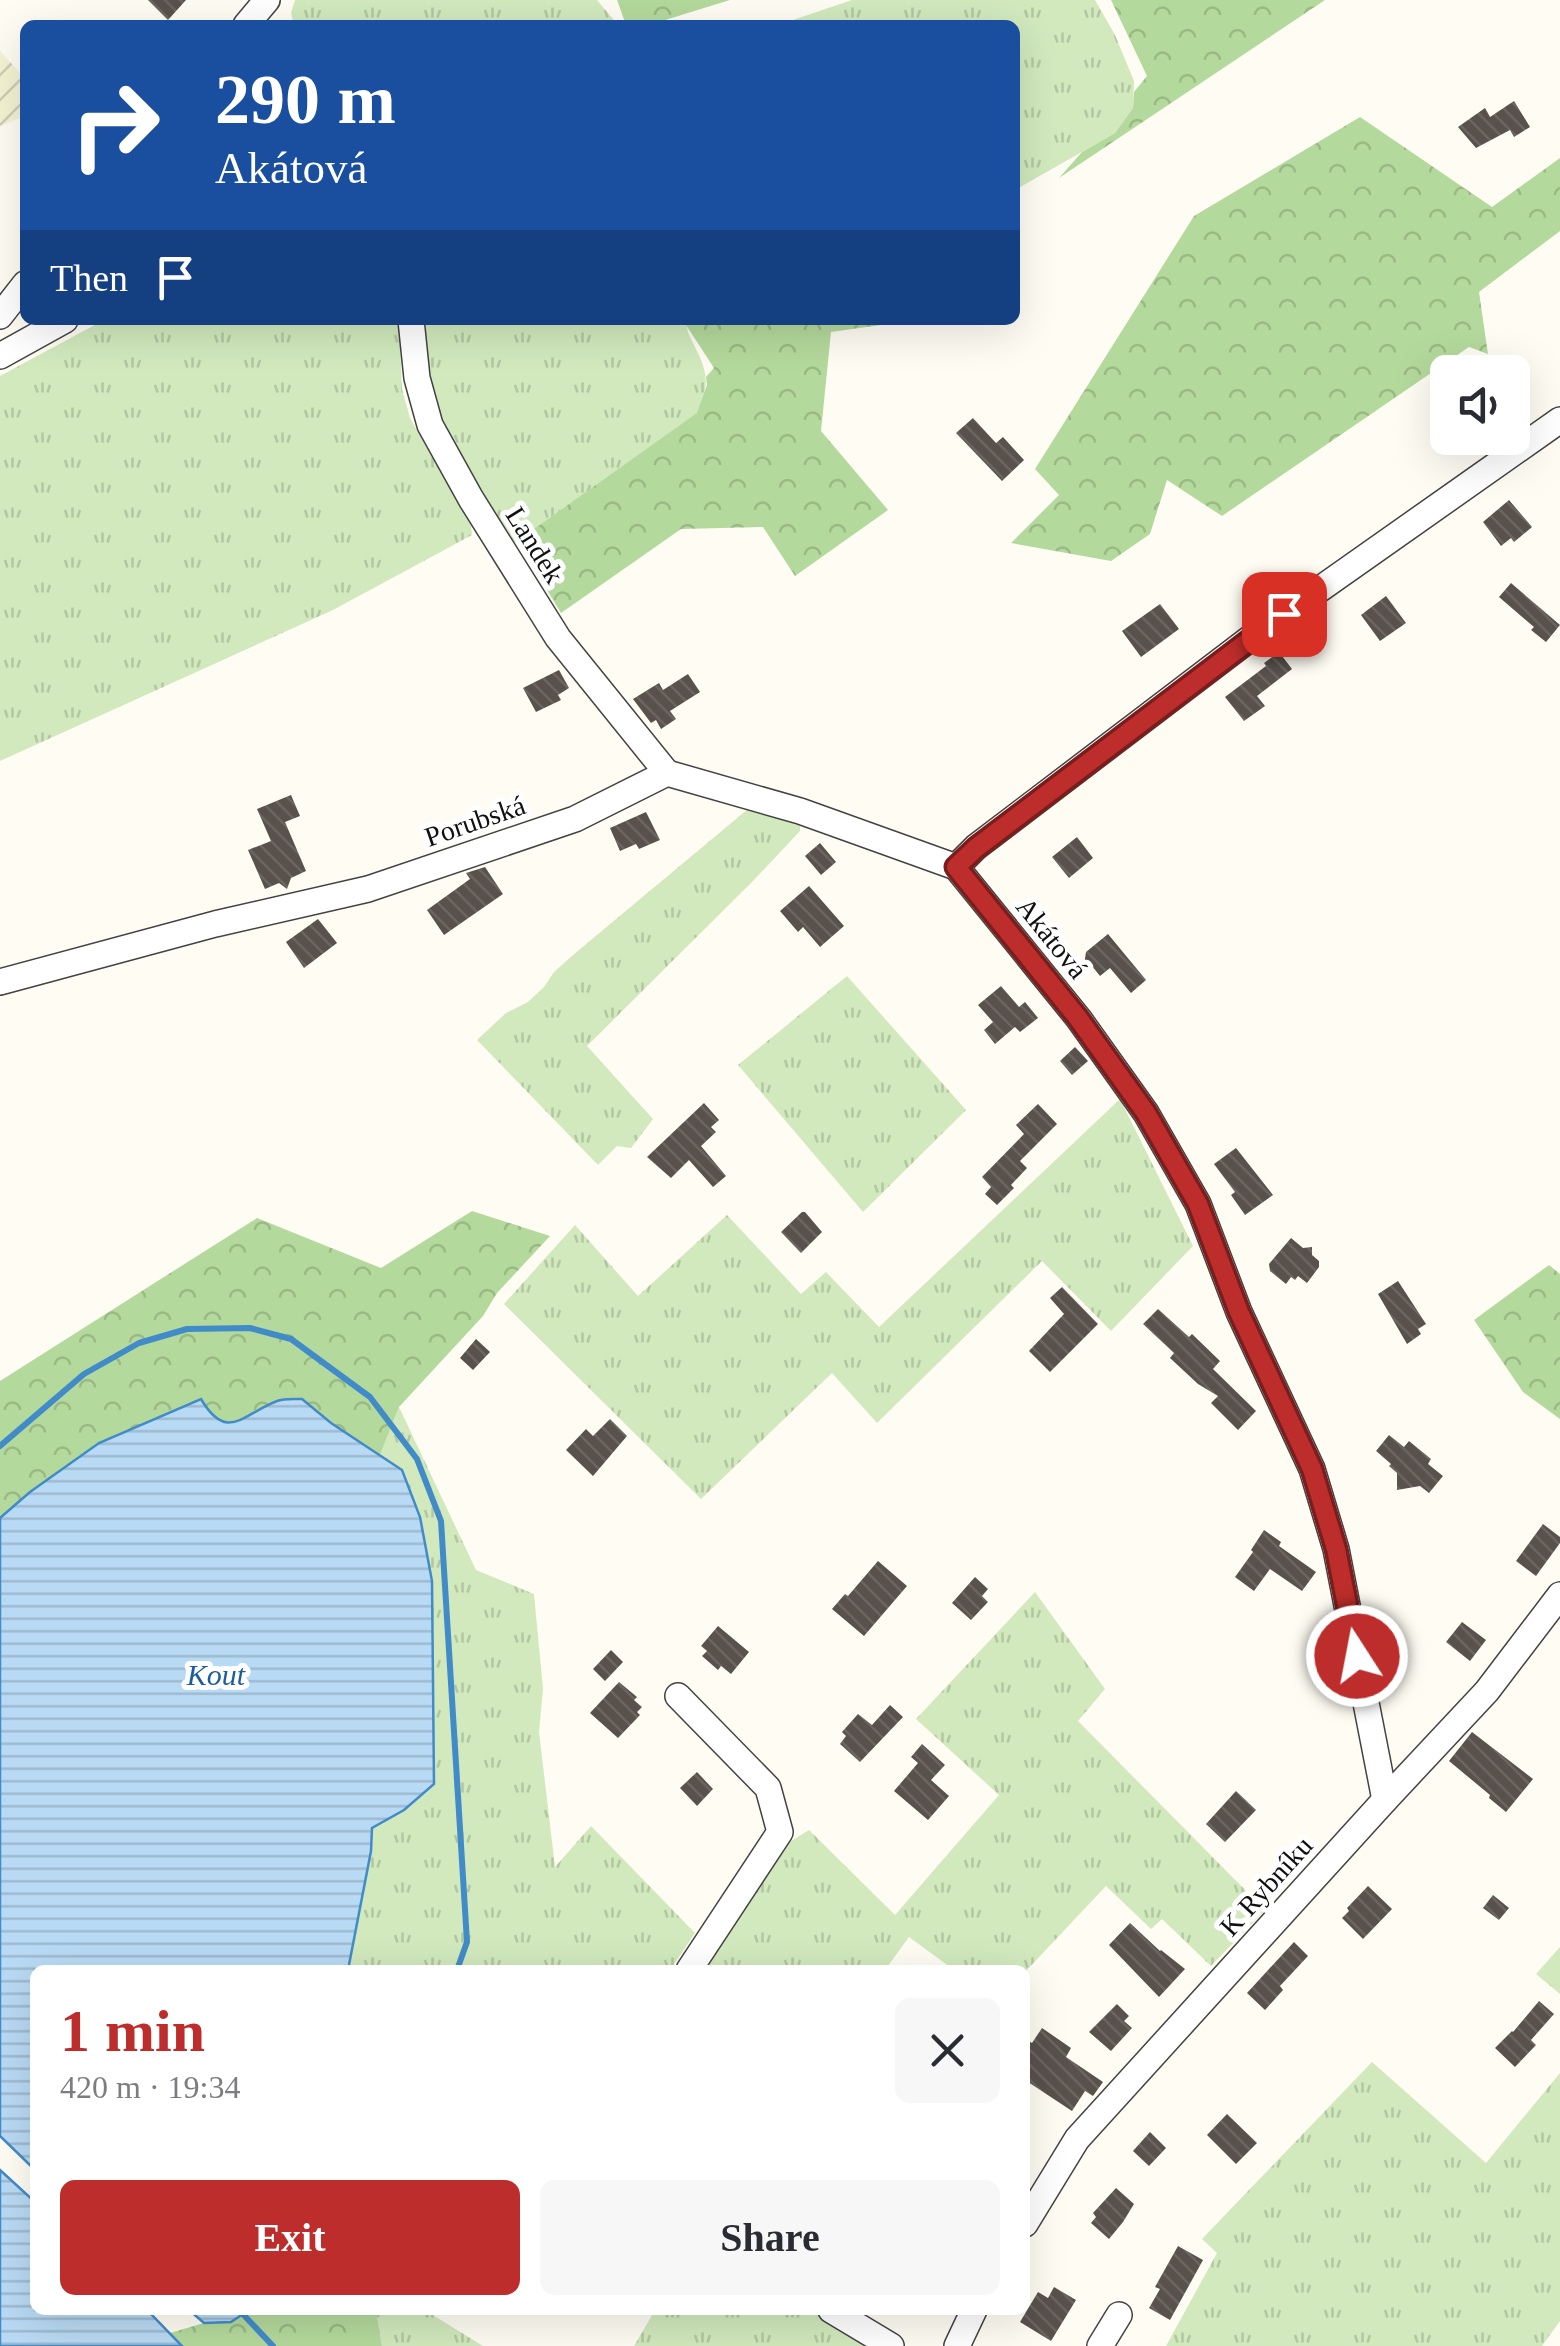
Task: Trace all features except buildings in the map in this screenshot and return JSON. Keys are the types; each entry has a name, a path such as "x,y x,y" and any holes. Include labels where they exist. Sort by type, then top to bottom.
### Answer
{"street":[{"path":"250,20 267,0"},
{"path":"0,316 20,290"},
{"path":"0,356 56,325"},
{"name":"Landek","path":"412,325 417,378 430,425 472,499 558,638 667,773"},
{"path":"667,773 800,811 956,867 1252,637 1560,420"},
{"name":"Porubská","path":"0,982 215,924 368,889 575,819 667,773"},
{"name":"Akátová","path":"956,867 1078,1018 1146,1113 1198,1204 1239,1312 1312,1469 1336,1549 1385,1800"},
{"name":"K Rybníku","path":"1030,2216 1077,2139 1487,1691 1560,1595"},
{"path":"678,1696 768,1788 780,1832 692,1965"},
{"path":"838,2315 891,2346"},
{"path":"958,2346 972,2315"},
{"path":"1100,2346 1119,2315"}],"green space":[{"path":"295,0 597,0 614,20 293,20"},
{"path":"617,0 730,0 665,20 624,20"},
{"path":"852,0 1095,0 1134,81 1133,108 1115,133 1020,187 1020,20 793,20"},
{"path":"1111,0 1325,0 1059,178 1082,152 1115,133 1133,108 1134,92 1147,76"},
{"path":"0,51 20,73 20,118 0,126"},
{"path":"1360,117 1492,207 1560,158 1560,231 1479,292 1488,354 1469,347 1457,355 1430,355 1430,374 1222,516 1167,480 1150,534 1111,561 1011,543 1059,495 1035,469 1194,216"},
{"path":"95,325 399,325 402,389 410,418 471,526 472,535 333,610 0,761 0,376"},
{"path":"420,325 687,325 706,385 698,413 513,544 502,532 429,404"},
{"path":"686,325 881,325 831,332 821,431 888,510 795,576 763,527 681,529 561,613 517,541 697,413 706,377 714,368"},
{"path":"748,809 800,826 800,831 587,1046 653,1119 631,1148 617,1146 598,1165 477,1040 506,1013 528,1002 573,955"},
{"path":"847,976 966,1110 863,1212 738,1065"},
{"path":"1120,1099 1193,1246 1111,1331 1042,1261 877,1423 832,1373 701,1499 504,1304 575,1225 638,1296 727,1215 801,1294 826,1272 879,1327"},
{"path":"472,1211 550,1236 399,1407 380,1455 302,1399 280,1400 228,1422 219,1420 201,1399 99,1443 0,1518 0,1381 257,1218 381,1268"},
{"path":"1549,1265 1560,1274 1560,1419 1523,1392 1474,1320"},
{"path":"399,1407 476,1570 534,1594 543,1689 539,1732 555,1867 591,1826 695,1933 673,1965 349,1965 372,1827 404,1810 402,1470 380,1455"},
{"path":"1035,1592 1105,1689 1078,1721 1265,1910 1211,1966 1162,1919 1151,1929 1106,1886 1030,1967 947,1965 909,1937 889,1965 704,1965 780,1848 809,1830 895,1915 999,1795 916,1719"},
{"path":"1560,1947 1560,1994 1536,1974"},
{"path":"1372,2062 1486,2163 1560,2073 1560,2321 1542,2346 1166,2346 1217,2253 1202,2239"},
{"path":"242,2315 377,2315 382,2346 182,2346 170,2333 204,2323 231,2322"},
{"path":"377,2315 433,2315 483,2346 382,2346"},
{"path":"652,2315 820,2315 869,2346 634,2346"}],"water":[{"name":"Kout","path":"201,1399 219,1420 228,1422 280,1400 302,1399 402,1470 420,1517 432,1581 434,1784 404,1810 372,1828 349,1965 30,1965 30,2165 0,2136 0,1518 99,1443"},
{"path":"0,2170 30,2197 30,2315 152,2315 182,2346 0,2346"},
{"path":"195,2315 242,2315 231,2322 204,2323"}],"waterway":[{"path":"0,1446 84,1374 139,1343 187,1329 250,1328 291,1339 370,1397 417,1459 441,1521 467,1942 459,1965"},
{"path":"244,2315 273,2346"}],"route":[{"path":"1284,614 956,867 1078,1018 1146,1113 1198,1204 1239,1312 1312,1469 1336,1549 1357,1656"}]}
